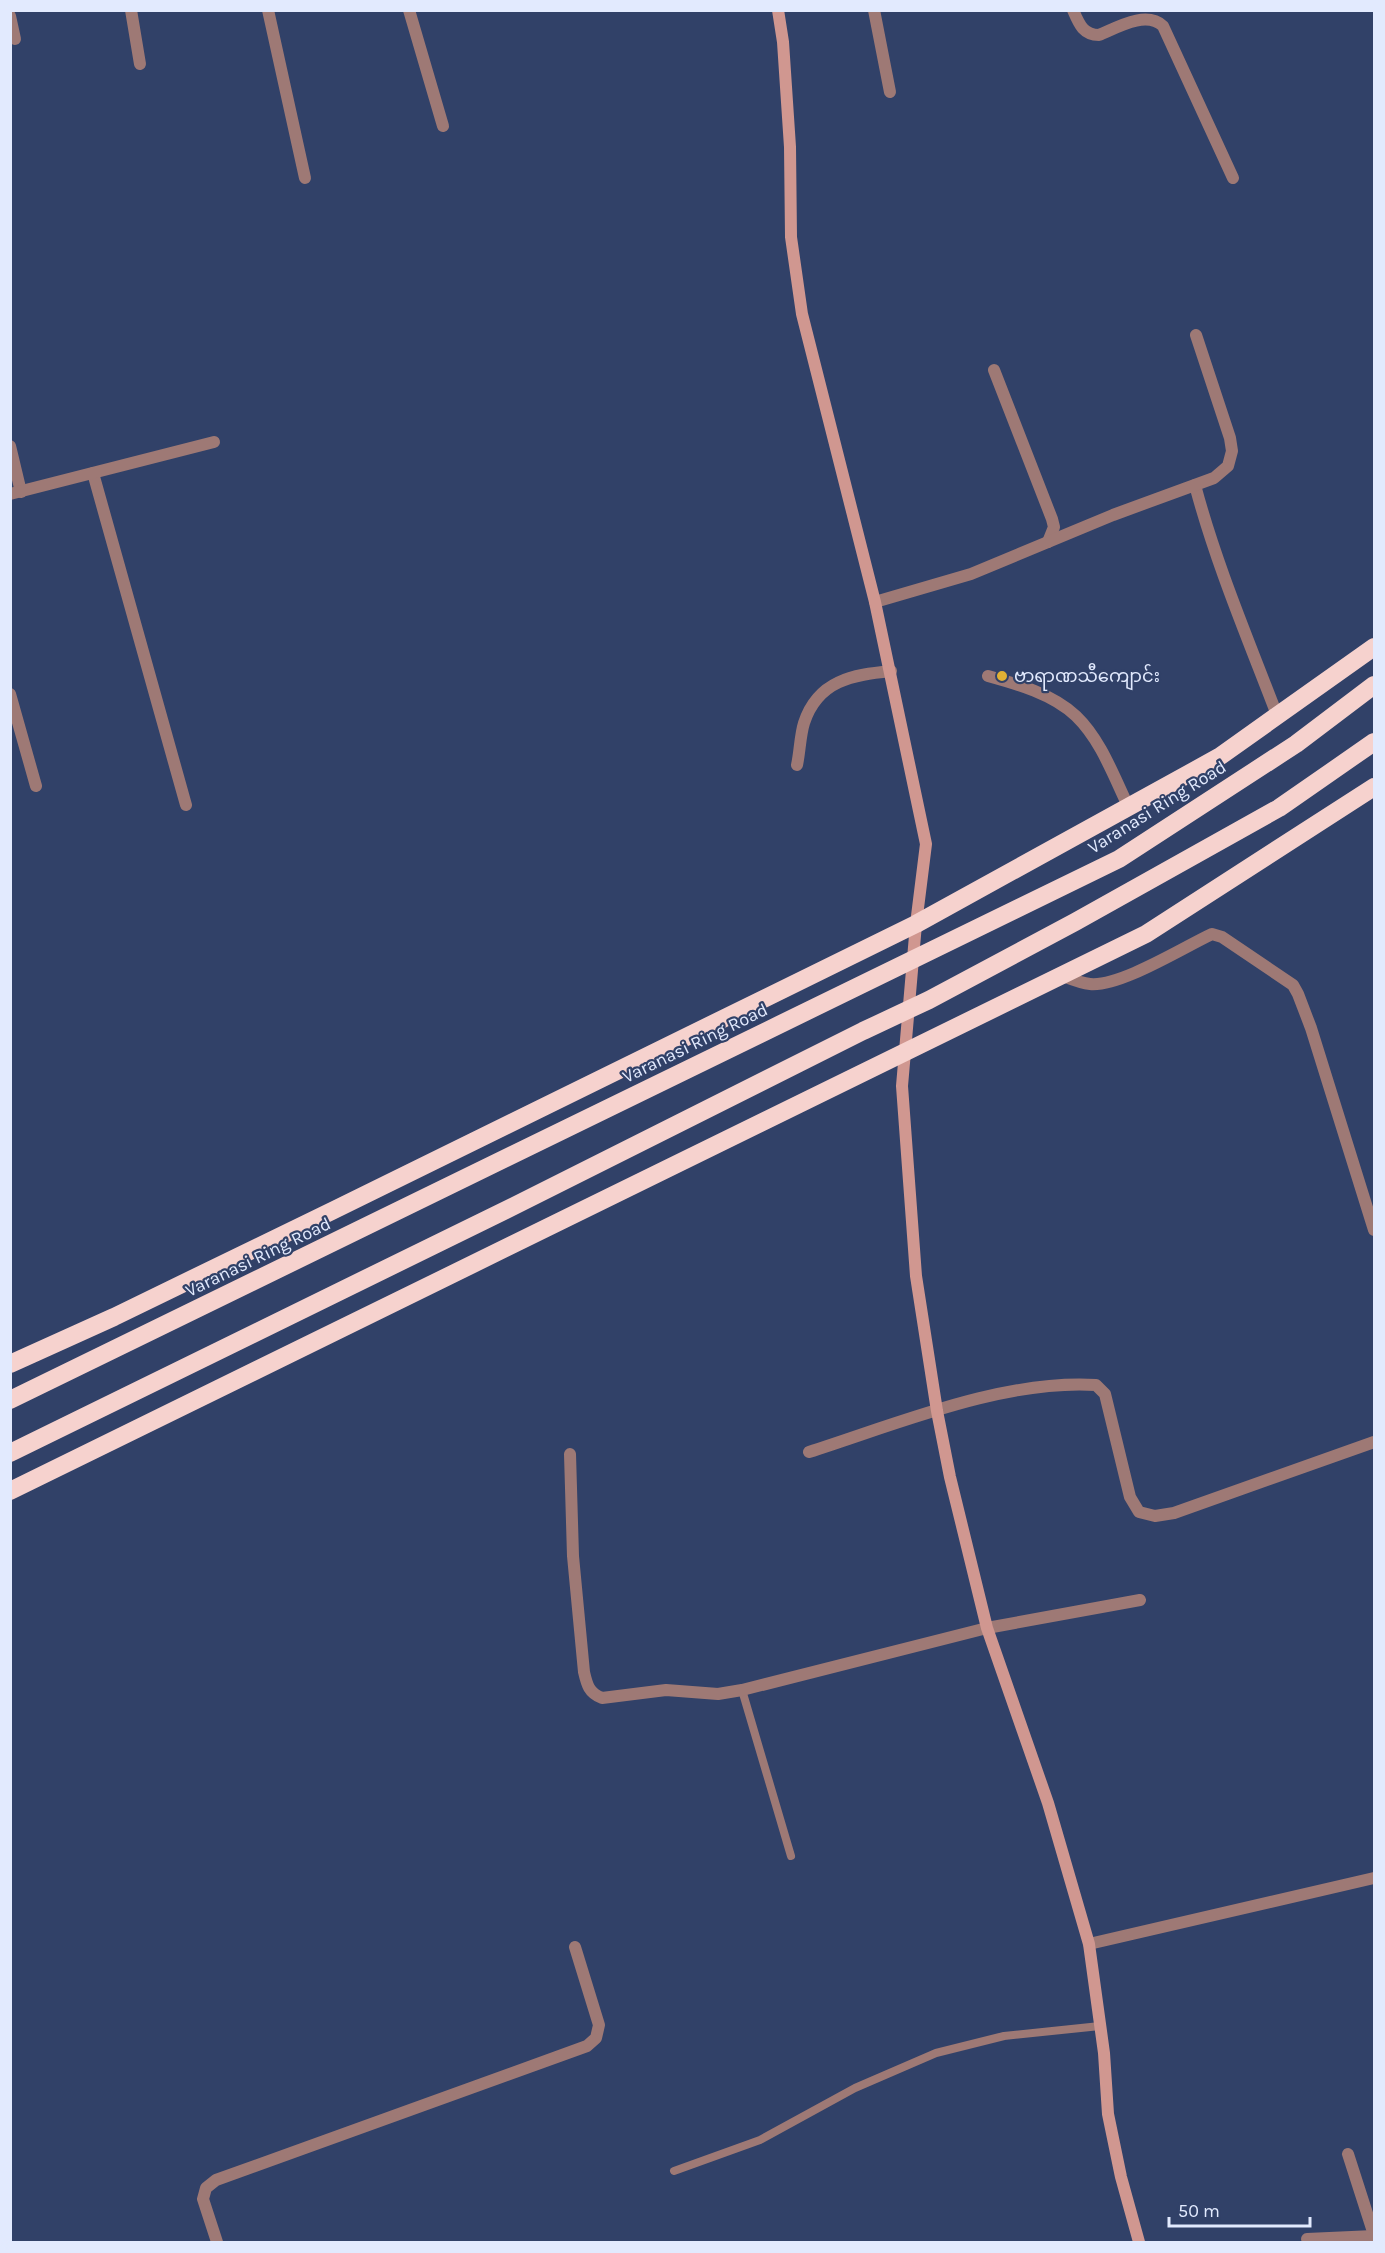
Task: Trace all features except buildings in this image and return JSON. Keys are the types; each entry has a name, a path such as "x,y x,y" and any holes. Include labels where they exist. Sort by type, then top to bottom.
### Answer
{"highway":[{"path":"10,1364 114,1317 356,1200 916,924 1219,757 1374,647"},
{"name":"Varanasi Ring Road","path":"10,1400 1119,859 1296,744 1374,685"},
{"path":"10,1453 929,1000 1075,922 1279,808 1374,742"},
{"path":"10,1491 1146,934 1374,787"}],"street":[{"path":"131,10 140,64"},
{"path":"268,10 305,178"},
{"path":"410,10 443,126"},
{"path":"778,10 783,42 790,147 791,237 802,314 875,602 926,844 916,924 902,1086 916,1276 937,1411 950,1477 987,1628 1048,1803 1089,1944 1100,2026 1108,2114 1121,2177 1140,2242"},
{"path":"874,10 890,92"},
{"path":"1073,10 1083,30 1091,35 1099,35 1146,19 1158,21 1163,26 1233,178"},
{"path":"10,16 15,39"},
{"path":"875,602 971,574 1214,478 1228,466 1232,451 1230,438 1196,335"},
{"path":"994,370 1052,519 1054,527 1048,542"},
{"path":"10,446 16,493 214,442"},
{"path":"93,473 186,805"},
{"path":"1195,485 1225,578 1277,716"},
{"path":"797,765 804,723 814,702 842,680 858,675 891,671"},
{"path":"988,676 1017,684 1062,705 1077,716 1092,735 1129,808"},
{"path":"10,694 36,786"},
{"path":"1062,976 1090,984 1111,982 1129,976 1212,934 1222,937 1293,985 1311,1028 1374,1230"},
{"path":"809,1452 989,1396 1068,1383 1096,1385 1105,1394 1130,1497 1139,1512 1155,1515 1174,1513 1374,1442"},
{"path":"570,1454 573,1556 584,1672 587,1688 595,1696 602,1698 666,1690 718,1694 742,1690 987,1628 1140,1600"},
{"path":"1089,1944 1374,1878"},
{"path":"217,2242 203,2199 206,2188 216,2180 587,2046 596,2038 599,2025 575,1947"},
{"path":"1302,2241 1374,2236 1348,2154"}],"lane":[{"path":"742,1690 791,1856"},
{"path":"674,2172 760,2140 855,2088 936,2053 1004,2036 1100,2026"}],"place":[{"name":"ဗာရာဏသီကျောင်း","path":"1002,676"}]}
